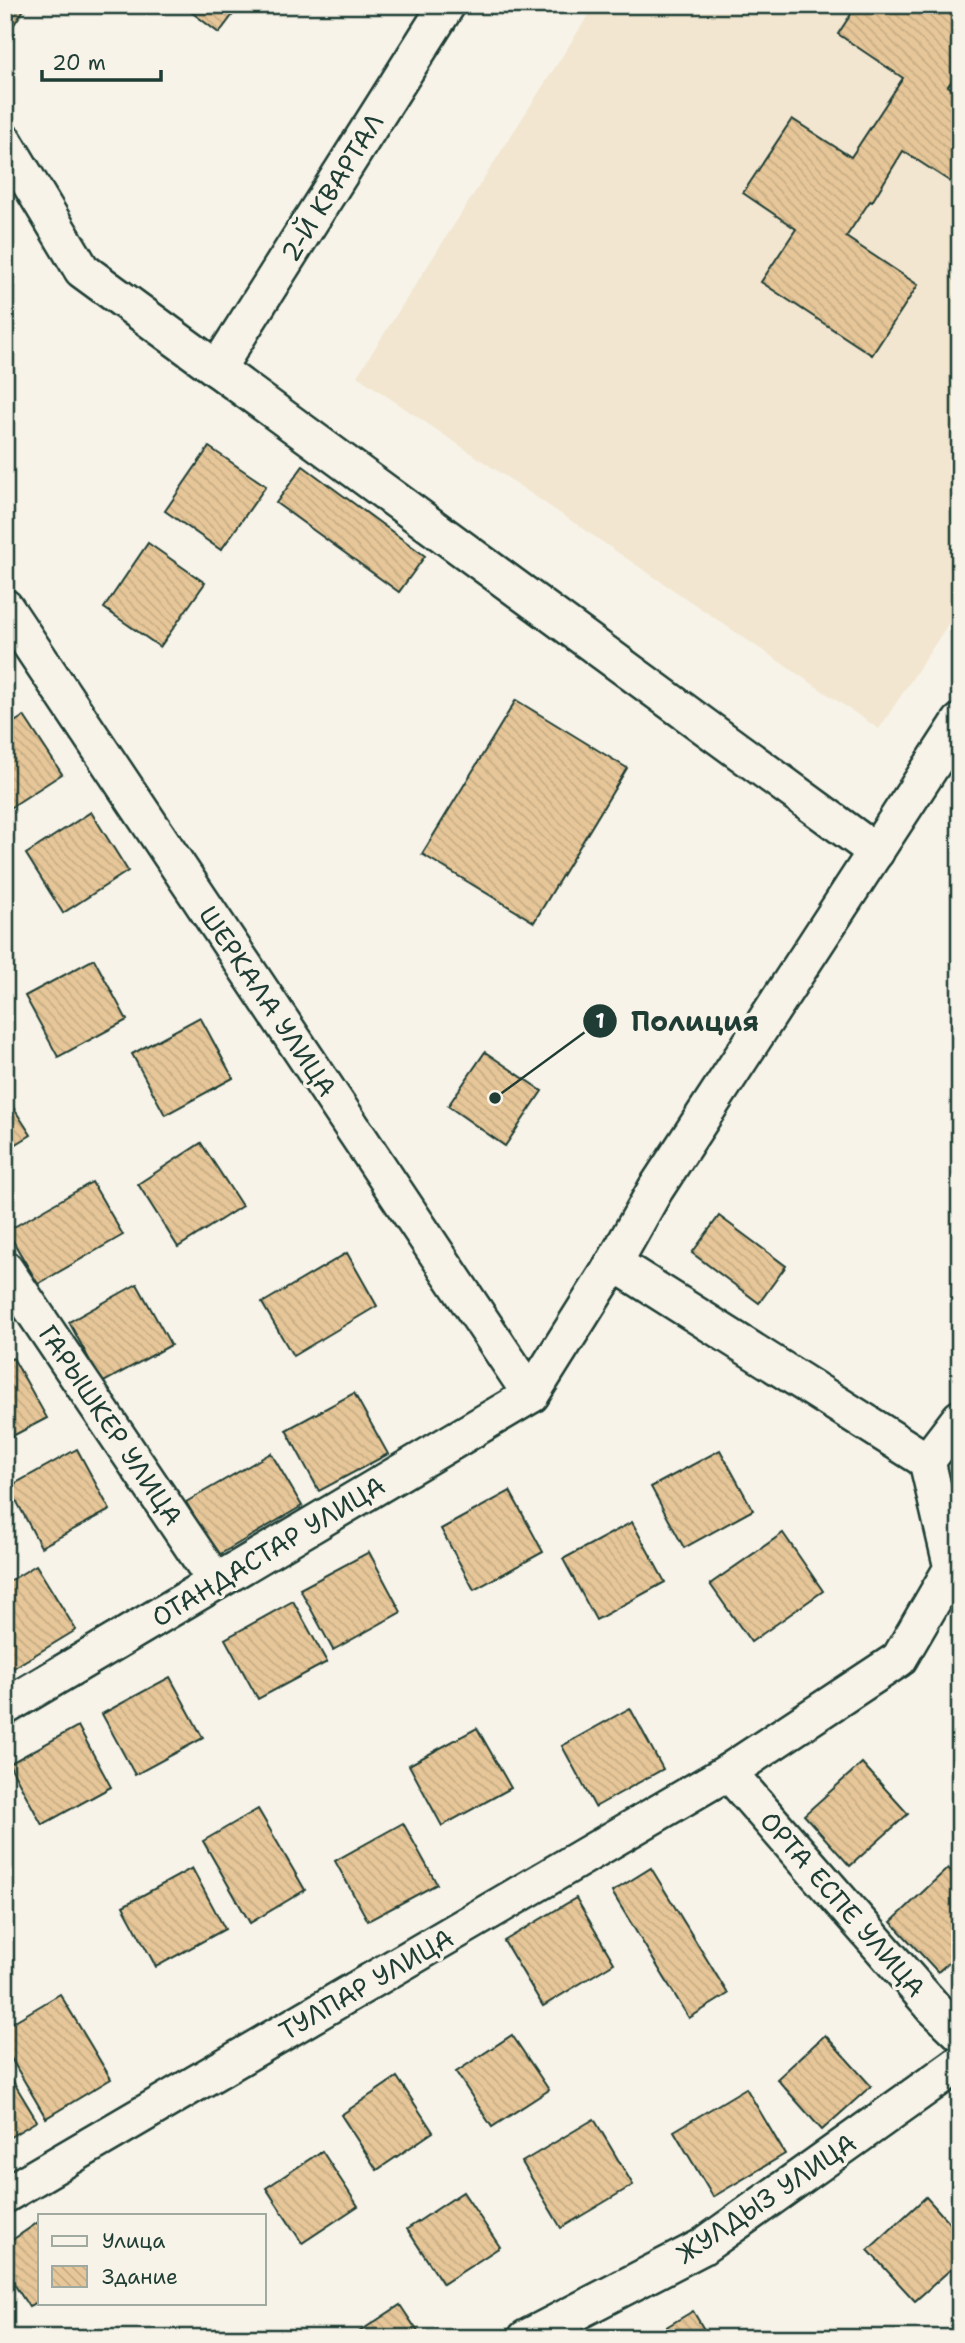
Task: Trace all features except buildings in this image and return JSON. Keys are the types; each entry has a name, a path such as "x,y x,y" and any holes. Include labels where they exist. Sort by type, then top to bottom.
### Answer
{"street":[{"name":"2-Й КВАРТАЛ","path":"217,369 447,5"},
{"path":"5,142 82,270 876,852"},
{"name":"ШЕРКАЛА УЛИЦА","path":"5,607 531,1395"},
{"path":"531,1395 614,1263 655,1189 960,722"},
{"path":"614,1263 927,1461 956,1572"},
{"name":"ГАРЫШКЕР УЛИЦА","path":"5,1269 216,1581"},
{"name":"ОТАНДАСТАР УЛИЦА","path":"5,1707 531,1395"},
{"path":"927,1461 960,1418"},
{"name":"ТУЛПАР УЛИЦА","path":"5,2195 728,1772 899,1659 956,1572"},
{"name":"ОРТА ЕСПЕ УЛИЦА","path":"728,1772 934,2008 960,2033"},
{"name":"ЖУЛДЫЗ УЛИЦА","path":"526,2338 702,2247 960,2063"}],"shaded area":[{"path":"595,5 960,5 960,606 879,729 357,376"}],"place":[{"name":"Полиция","path":"495,1098"}]}
